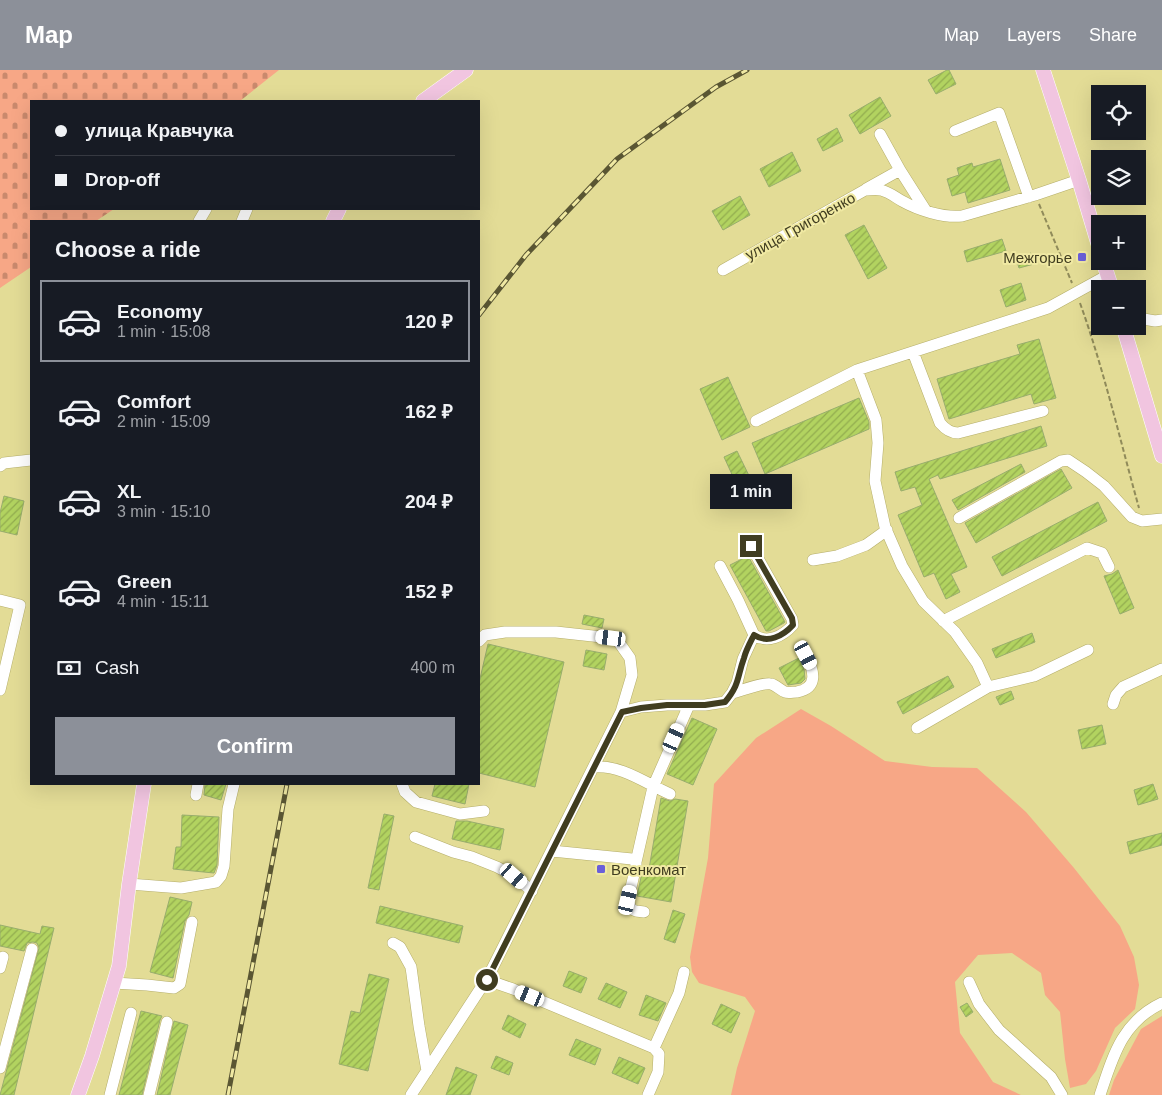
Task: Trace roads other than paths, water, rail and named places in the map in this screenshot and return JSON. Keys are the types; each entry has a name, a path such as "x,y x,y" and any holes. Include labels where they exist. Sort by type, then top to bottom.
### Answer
{"main road":[{"path":"424,100 466,70"},
{"path":"1043,70 1091,220"},
{"path":"1106,270 1109,280"},
{"path":"1125,335 1162,456"},
{"path":"78,1095 92,1056 119,966 144,785"}],"lane":[{"path":"955,131 998,113 1032,196"},
{"path":"880,134 926,211"},
{"path":"865,190 900,170"},
{"name":"улица Григоренко","path":"723,270 865,190 888,192 904,202 926,211 952,217 962,216 1032,196 1079,180"},
{"path":"756,422 857,370 1048,308 1108,275"},
{"path":"1146,319 1162,320"},
{"path":"912,352 940,423 952,433 1043,411"},
{"path":"857,370 876,420 878,443 875,481 886,530 902,566 922,601 955,632 977,663 988,687"},
{"path":"0,466 4,463 30,460"},
{"path":"960,518 1061,461 1068,460 1104,486 1132,517 1142,521 1162,519"},
{"path":"814,560 837,556 866,545 886,530"},
{"path":"720,566 754,635 764,639 773,639 786,633 793,625 792,618 751,546"},
{"path":"943,621 1087,548 1102,552 1109,567"},
{"path":"0,600 20,605 0,690"},
{"path":"411,1095 487,980 622,712 632,675 630,658 618,641 611,638 556,632 505,632 485,635 480,640"},
{"path":"622,712 667,705 705,705 725,702 737,683 743,658 754,635"},
{"path":"917,728 988,687 1034,676 1088,650"},
{"path":"732,693 770,683 785,692 803,690 809,686 813,678 812,666 806,655"},
{"path":"1113,704 1116,695 1123,687 1162,669"},
{"path":"644,912 631,908 628,900 636,862 653,787 689,705"},
{"path":"594,766 623,770 670,794"},
{"path":"129,884 181,888 216,882 222,876 224,866 228,809 234,785"},
{"path":"402,785 405,792 416,802 460,814 484,811"},
{"path":"415,838 420,838 497,867 514,876 532,891"},
{"path":"552,851 626,858 636,862"},
{"path":"114,983 174,988 180,984 192,922"},
{"path":"393,943 400,946 411,967 427,1071"},
{"path":"0,1068 32,949"},
{"path":"654,1048 680,993 684,972"},
{"path":"487,980 654,1048 658,1054 658,1072 648,1095"},
{"path":"969,982 979,1004 999,1030 1051,1077 1062,1095"},
{"path":"1100,1095 1118,1045 1128,1029 1153,1008 1162,1004"},
{"path":"110,1095 131,1013"},
{"path":"149,1095 168,1022"}],"railway":[{"path":"480,314 526,255 617,159 716,87 747,70"},
{"path":"228,1095 287,785"}],"place":[{"name":"Межгорье","path":"1082,257"},
{"name":"Военкомат","path":"601,869"}]}
